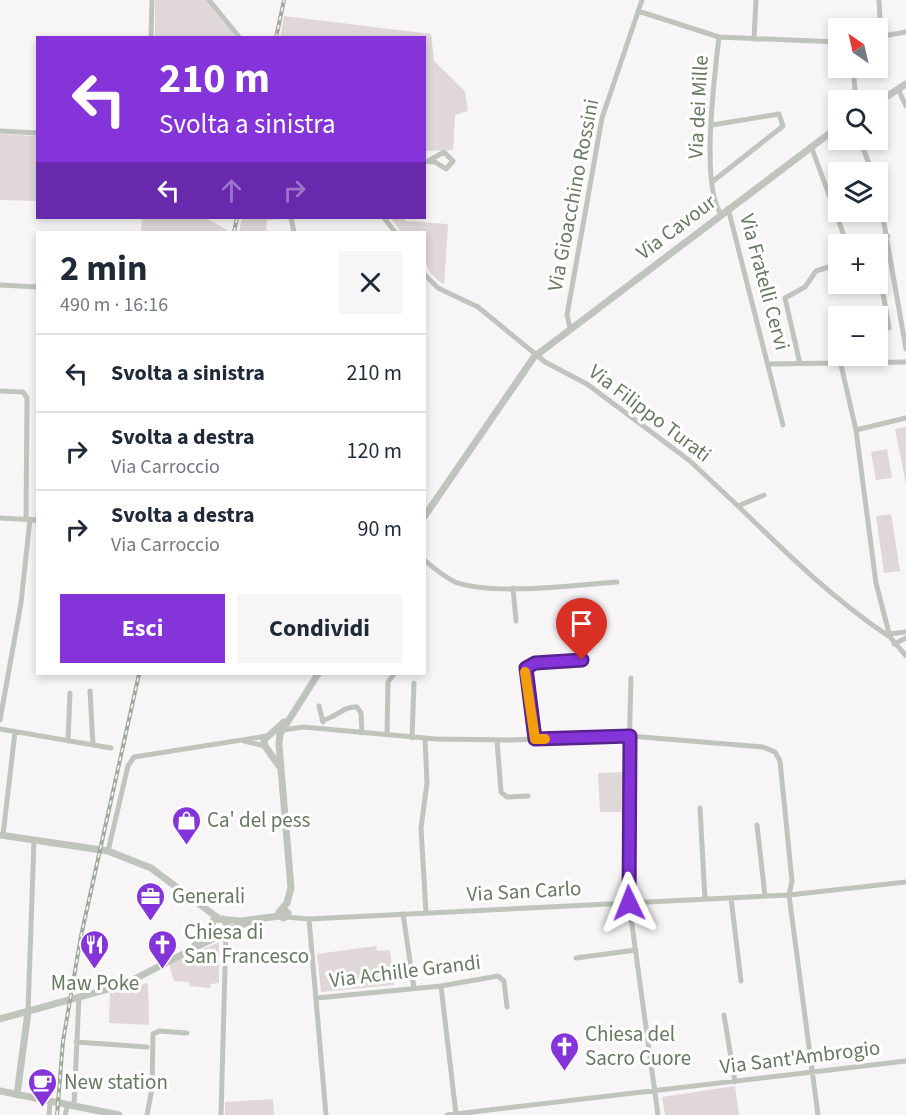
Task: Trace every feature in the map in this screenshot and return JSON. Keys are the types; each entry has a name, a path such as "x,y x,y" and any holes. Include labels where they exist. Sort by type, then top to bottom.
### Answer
{"street":[{"path":"151,36 152,0"},
{"path":"209,0 238,36"},
{"name":"Via Gioacchino Rossini","path":"570,328 567,315 602,118 642,0"},
{"path":"754,39 756,0"},
{"path":"879,0 879,18"},
{"path":"638,11 719,37 828,42"},
{"path":"888,35 906,32"},
{"name":"Via dei Mille","path":"719,37 712,125 712,182 713,201 721,214"},
{"path":"888,96 906,84"},
{"path":"898,89 906,106"},
{"path":"712,125 779,114 783,126 712,182"},
{"path":"0,131 36,133"},
{"name":"Via Cavour","path":"426,514 523,370 536,355 828,134"},
{"path":"811,146 843,233"},
{"name":"Via Fratelli Cervi","path":"728,208 770,364 783,425"},
{"path":"888,236 906,349"},
{"path":"800,364 785,298 806,287 816,271 828,267"},
{"name":"Via Filippo Turati","path":"426,276 438,288 478,307 536,355 582,380 668,444 821,584 890,636"},
{"path":"0,285 36,287"},
{"path":"883,294 889,328"},
{"path":"888,363 906,362"},
{"path":"770,364 828,365"},
{"path":"841,366 856,430 876,583 890,636 894,644 906,656"},
{"path":"0,391 26,394 28,519 21,603 0,720"},
{"path":"856,430 906,418"},
{"path":"738,506 764,495"},
{"path":"0,518 36,520"},
{"path":"426,561 459,583 513,588 617,582"},
{"path":"513,588 516,621"},
{"path":"890,636 906,632"},
{"path":"894,644 906,638"},
{"path":"535,739 526,668 535,663 582,660"},
{"path":"239,740 273,750 279,743 282,730 317,675"},
{"path":"387,735 388,682 393,675"},
{"path":"632,678 629,903 658,1115"},
{"path":"412,738 414,683"},
{"path":"90,691 93,745"},
{"path":"68,741 70,693"},
{"path":"319,706 325,729"},
{"path":"322,720 335,717 344,709 357,707 361,713 362,733"},
{"path":"289,719 303,727"},
{"path":"283,774 266,747 269,735 289,719"},
{"path":"282,730 303,727 425,739 497,740 630,736 763,747 776,752 780,761 787,827 792,882 789,895 818,1115"},
{"path":"0,729 111,748"},
{"path":"15,732 1,835 108,851 151,868 198,905 227,923 223,933 221,1115"},
{"path":"0,1019 130,982 223,933 254,920 283,914 291,888 283,774 276,735 134,757 128,766 108,851"},
{"path":"425,739 427,783 422,828 426,913"},
{"path":"497,740 501,792 507,797 528,796"},
{"path":"699,808 705,899"},
{"path":"757,825 765,896"},
{"path":"17,1095 28,1011 34,840"},
{"name":"Via San Carlo","path":"283,914 309,920 789,895 906,882"},
{"path":"731,898 741,981"},
{"path":"198,905 212,932 223,933"},
{"path":"403,914 414,988"},
{"path":"190,950 210,925 221,918 254,920"},
{"path":"309,920 326,1115"},
{"path":"576,958 636,950"},
{"name":"Via Achille Grandi","path":"317,998 441,986 499,976 504,981 507,1006"},
{"path":"441,986 456,1114"},
{"path":"65,1115 71,1105 79,997"},
{"path":"724,1015 735,1082"},
{"path":"147,1115 152,1089 153,1035 157,1031 187,1033"},
{"path":"76,1042 147,1047"},
{"name":"Via Sant'Ambrogio","path":"447,1115 906,1061"},
{"path":"0,1091 119,1115"},
{"path":"49,1115 50,1102"}],"shaded area":[{"path":"155,0 206,0 235,36 155,36"},
{"path":"284,16 431,34 434,61 465,91 468,111 455,115 453,150 426,151 426,36 280,36"},
{"path":"0,134 36,136 36,201 0,200"},
{"path":"142,219 208,219 227,230 227,231 141,231"},
{"path":"242,219 276,219 267,220 266,231 239,231"},
{"path":"392,219 448,224 444,284 428,268 426,231 400,231"},
{"path":"906,427 906,485 895,429"},
{"path":"887,449 892,478 876,480 871,452"},
{"path":"891,514 900,571 884,573 876,516"},
{"path":"624,772 622,812 600,812 598,773"},
{"path":"219,942 219,983 211,984 210,988 189,986 189,982 174,981 169,964"},
{"path":"376,946 377,951 390,950 394,985 321,992 317,954"},
{"path":"148,983 149,1025 109,1023 110,992"},
{"path":"735,1086 739,1115 665,1115 662,1097"},
{"path":"273,1099 274,1115 225,1115 225,1102"}],"railway":[{"path":"276,36 284,0"},
{"path":"234,231 237,219"},
{"path":"57,1115 63,1041 81,936 139,675"}],"slow traffic":[{"path":"525,672 535,739 545,739"}],"place":[{"name":"Ca' del pess","path":"186,846"},
{"name":"Generali","path":"151,922"},
{"name":"Maw Poke","path":"95,970"},
{"name":"Chiesa di San Francesco","path":"163,970"},
{"name":"Chiesa del Sacro Cuore","path":"564,1072"},
{"name":"New station","path":"43,1108"}],"route":[{"path":"582,660 535,663 526,668 535,739 630,736 629,903"}]}
